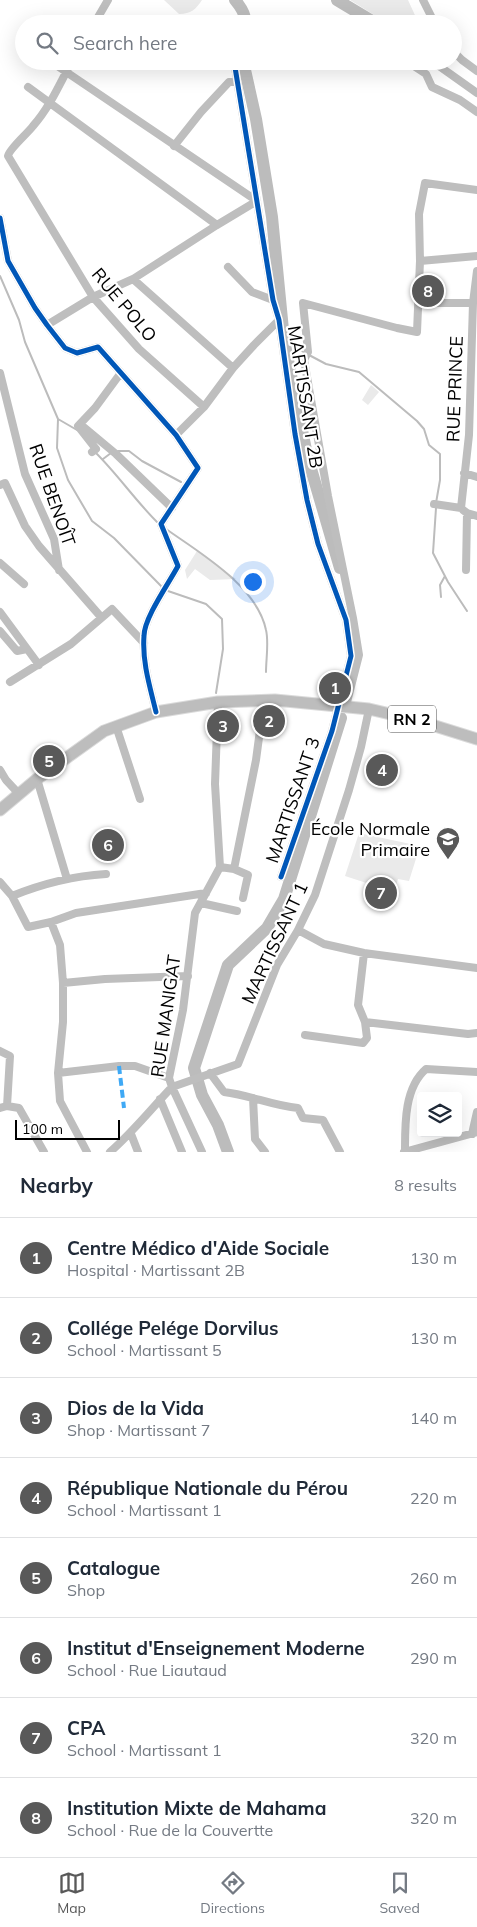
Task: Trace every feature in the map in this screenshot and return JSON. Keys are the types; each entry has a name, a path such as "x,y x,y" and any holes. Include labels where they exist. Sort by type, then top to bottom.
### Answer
{"main road":[{"name":"RN 2","path":"0,810 37,779 104,730 156,712 218,702 275,700 369,709 416,720 477,739"}],"street":[{"path":"99,15 108,0"},
{"path":"423,0 430,15"},
{"path":"462,60 477,71"},
{"path":"47,325 92,297 133,279 217,225 257,202 63,70"},
{"name":"MARTISSANT 2B","path":"235,70 273,300 279,320 295,434 307,500 318,544 346,620 351,656 342,706 332,731"},
{"path":"420,70 426,74 432,87 460,100 477,112"},
{"path":"50,103 66,72"},
{"path":"174,146 200,112 229,82 237,82"},
{"path":"28,87 217,225"},
{"name":"RUE POLO","path":"50,103 35,125 10,150 8,156 92,297 139,349 204,407"},
{"path":"342,706 358,655 353,618 328,496 306,356 303,302 417,332 420,261 419,214 425,183 477,190"},
{"path":"0,218 8,260 35,308 65,348 77,353 98,347 176,435 198,468 162,524 178,566 151,614 144,634 144,662 156,712"},
{"path":"420,261 477,256"},
{"path":"228,267 252,292 273,300"},
{"name":"RUE PRINCE","path":"466,570 464,473 473,436 473,303 477,271"},
{"path":"133,279 234,368"},
{"path":"419,304 473,303"},
{"path":"176,435 204,407 234,368 279,320"},
{"name":"RUE BENOÎT","path":"0,373 25,474 54,539 59,570"},
{"path":"94,451 78,426 95,408 120,374"},
{"path":"80,424 113,452 172,508"},
{"path":"464,473 477,477"},
{"path":"0,485 5,483 25,526 39,546 101,617"},
{"path":"436,504 464,510 477,516"},
{"path":"0,563 24,584"},
{"path":"10,682 71,644 112,608 144,643"},
{"path":"0,612 39,665"},
{"path":"0,631 17,651 27,649"},
{"path":"234,869 256,760 262,701"},
{"path":"218,702 216,784 220,866 248,875 243,898"},
{"name":"MARTISSANT 1","path":"172,1087 238,1064 277,965 298,930 315,895 360,752 369,709"},
{"path":"116,726 140,799"},
{"name":"MARTISSANT 3","path":"281,877 332,731"},
{"path":"0,770 6,780 20,794"},
{"path":"37,779 67,879"},
{"name":"RUE MANIGAT","path":"110,1152 131,1134 172,1087 169,1078 188,976 195,913 220,866"},
{"path":"12,896 40,884 78,875 106,874"},
{"path":"0,882 12,896 28,927 85,912 206,893"},
{"path":"201,903 237,911"},
{"path":"51,922 60,945 63,983 58,1074 60,1101 87,1152"},
{"path":"298,930 324,944 364,953 477,968"},
{"path":"305,1035 363,1043 368,1038 365,1022 358,1005 364,953"},
{"path":"63,983 105,979 188,976"},
{"path":"365,1022 468,1034 477,1033"},
{"path":"0,1052 10,1056 3,1107 19,1108 44,1152"},
{"path":"58,1074 118,1066 135,1066 169,1078"},
{"path":"477,1072 426,1069 418,1076 405,1110 404,1152 426,1148 474,1133 477,1112"},
{"path":"210,1073 224,1092 247,1095 284,1107 298,1108 303,1118 323,1120 340,1152"},
{"path":"172,1087 202,1152"},
{"path":"253,1098 256,1139 265,1152"},
{"path":"160,1099 182,1152"},
{"path":"131,1134 138,1152"}],"shaded area":[{"path":"164,0 202,0 193,10 179,14"},
{"path":"350,0 408,0 415,15 374,15"},
{"path":"371,385 379,392 368,405 362,400"},
{"path":"197,551 236,579 210,580 195,569 187,579 185,570"},
{"path":"359,833 420,846 409,881 398,879 394,892 345,876"}],"waterway":[{"path":"235,0 244,15"},
{"path":"337,0 362,15"},
{"path":"245,70 256,119 272,217 284,340 307,455 340,568"},
{"path":"445,70 477,93"},
{"path":"0,276 19,320 25,342 58,419 77,430"},
{"path":"285,341 305,353"},
{"path":"309,355 326,364 359,372 424,429 429,445 440,454 440,480 436,503"},
{"path":"58,419 57,448 68,480 92,521 114,538 163,588"},
{"path":"118,451 129,451 142,461 181,482"},
{"path":"96,453 157,522"},
{"path":"103,459 111,453"},
{"path":"436,508 433,553 448,582 467,611"},
{"path":"166,529 225,572 251,599 261,614 266,630 266,672"},
{"path":"441,597 440,585 445,576"},
{"path":"168,591 206,604 222,619 223,649 216,693"},
{"path":"228,1152 218,1125 202,1095 194,1068 228,965 267,928 284,899 341,718"}],"marked path":[{"path":"119,1066 124,1108"}],"cycle path":[{"path":"235,70 273,300 279,320 295,434 307,500 318,544 346,620 351,656 332,731 281,877"},
{"path":"0,218 8,261 35,308 65,348 77,353 98,347 176,435 198,468 161,524 178,566 152,610 145,629 145,665 156,712"}],"place":[{"name":"Institution Mixte de Mahama","path":"428,291"},
{"name":"Centre Médico d'Aide Sociale","path":"335,688"},
{"name":"Collége Pelége Dorvilus","path":"269,721"},
{"name":"Dios de la Vida","path":"223,726"},
{"name":"Catalogue","path":"49,761"},
{"name":"République Nationale du Pérou","path":"382,770"},
{"name":"Institut d'Enseignement Moderne","path":"108,845"},
{"name":"École Normale Primaire","path":"448,860"},
{"name":"CPA","path":"381,893"}]}
